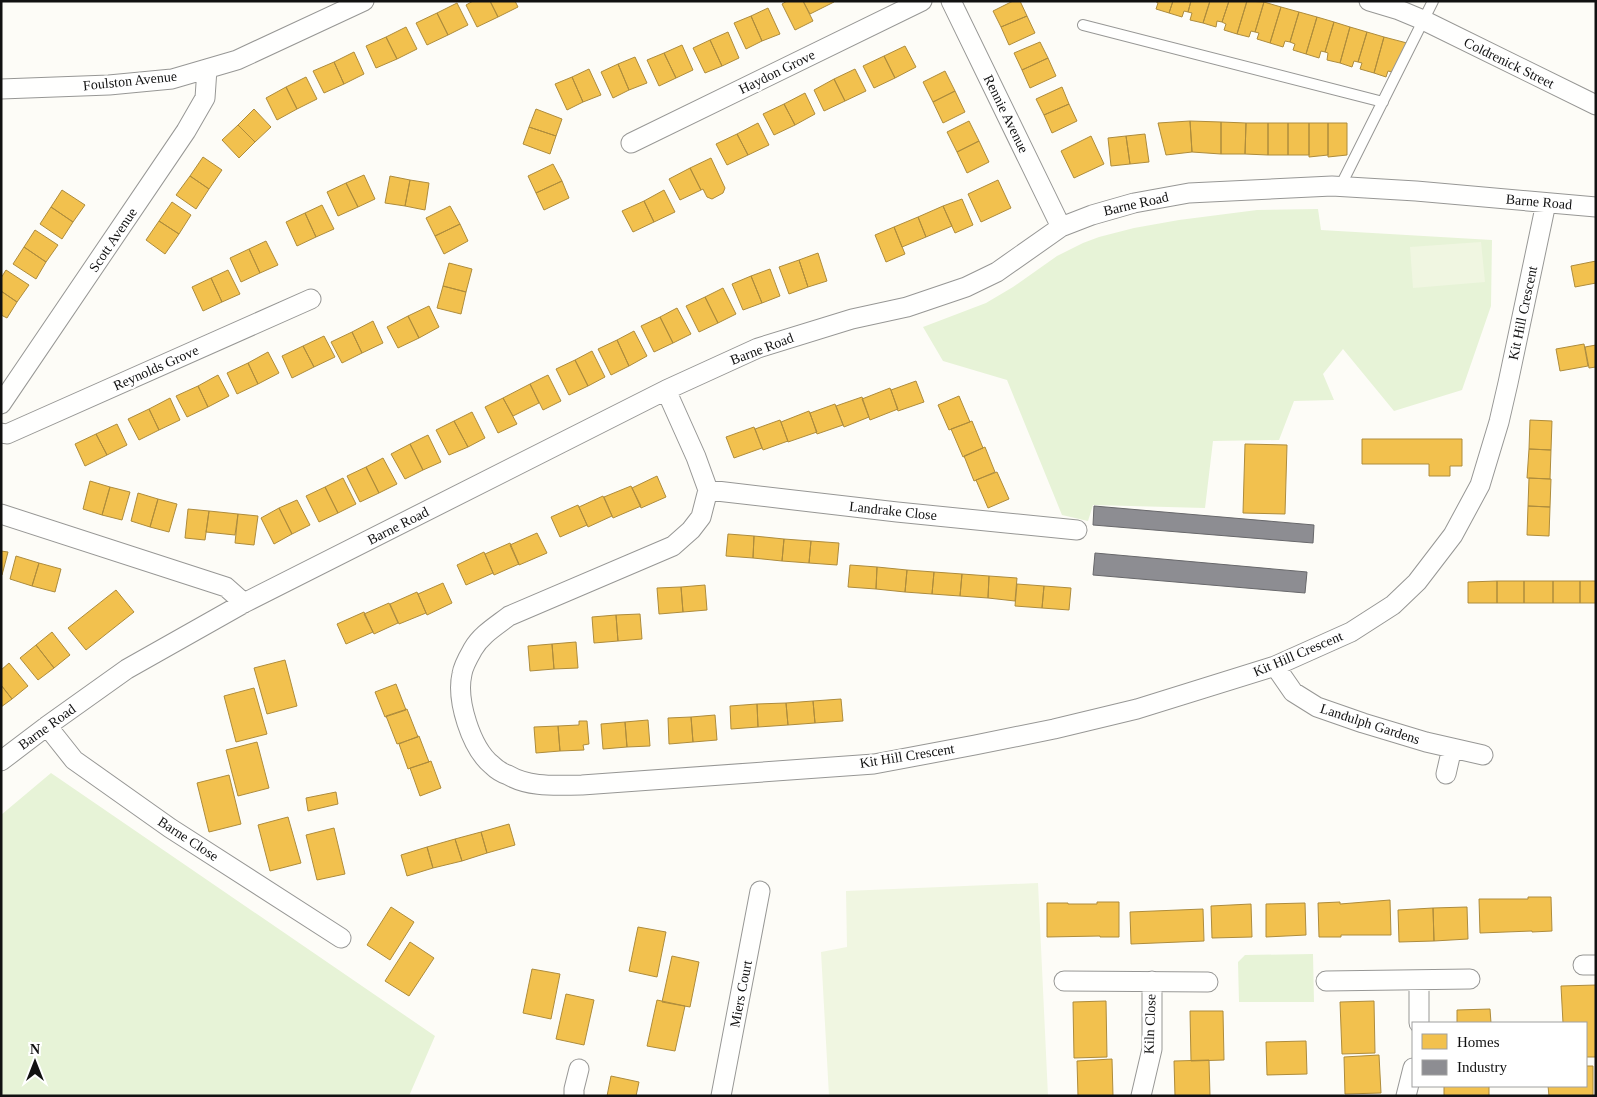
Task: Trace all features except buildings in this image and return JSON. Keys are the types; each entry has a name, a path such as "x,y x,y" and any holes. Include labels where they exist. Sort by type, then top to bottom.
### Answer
{"street":[{"name":"Foulston Avenue","path":"1,90 118,84 172,79 237,60 364,1"},
{"name":"Haydon Grove","path":"631,143 922,1"},
{"name":"Rennie Avenue","path":"951,1 1061,227"},
{"name":"Coldrenick Street","path":"1369,1 1423,20 1596,105"},
{"name":"Scott Avenue","path":"1,404 186,132 205,98 208,69"},
{"name":"Barne Road","path":"1,761 127,669 244,603 666,390 758,348 852,318 907,307 966,287 997,272 1061,227 1092,215 1134,203 1189,193 1340,187 1416,191 1596,207"},
{"name":"Kit Hill Crescent","path":"708,490 702,517 691,530 672,546 509,616 487,632 473,648 462,673 461,696 466,722 475,743 490,764 509,776 542,786 582,785 874,764 984,743 1118,714 1275,666 1351,632 1393,604 1417,582 1453,535 1480,485 1499,422 1546,203"},
{"name":"Reynolds Grove","path":"1,433 7,434 311,299"},
{"path":"666,390 696,457 708,490"},
{"name":"Landrake Close","path":"708,490 1077,530"},
{"path":"1,514 226,587 244,603"},
{"name":"Landulph Gardens","path":"1275,666 1292,692 1317,707 1426,742 1483,755"},
{"name":"Barne Close","path":"47,726 74,760 170,828 341,938"},
{"path":"1446,774 1452,748"},
{"name":"Miers Court","path":"721,1096 760,891"},
{"path":"1326,982 1470,979"},
{"path":"1419,980 1419,1022"},
{"name":"Kiln Close","path":"1064,981 1208,982"},
{"name":"Kiln Close","path":"1141,1096 1152,1048 1152,982"},
{"path":"574,1096 579,1069"},
{"path":"1406,1096 1412,1072"}],"lane":[{"path":"1340,187 1433,1"},
{"path":"1083,25 1383,102"}],"green space":[{"path":"1318,209 1321,230 1492,240 1491,306 1462,390 1394,411 1343,349 1323,374 1334,400 1294,401 1279,440 1213,441 1205,508 1093,505 1088,521 1062,515 1007,380 943,361 923,327 986,303 1013,287 1057,256 1099,237 1134,228 1179,220 1257,210"},
{"path":"1481,242 1485,282 1413,288 1410,247"},
{"path":"51,773 435,1036 409,1096 5,1096 1,1093 1,815"},
{"path":"1038,883 1048,1096 829,1096 821,952 847,947 846,891"},
{"path":"1313,954 1314,1002 1239,1002 1238,962 1245,955"}]}
